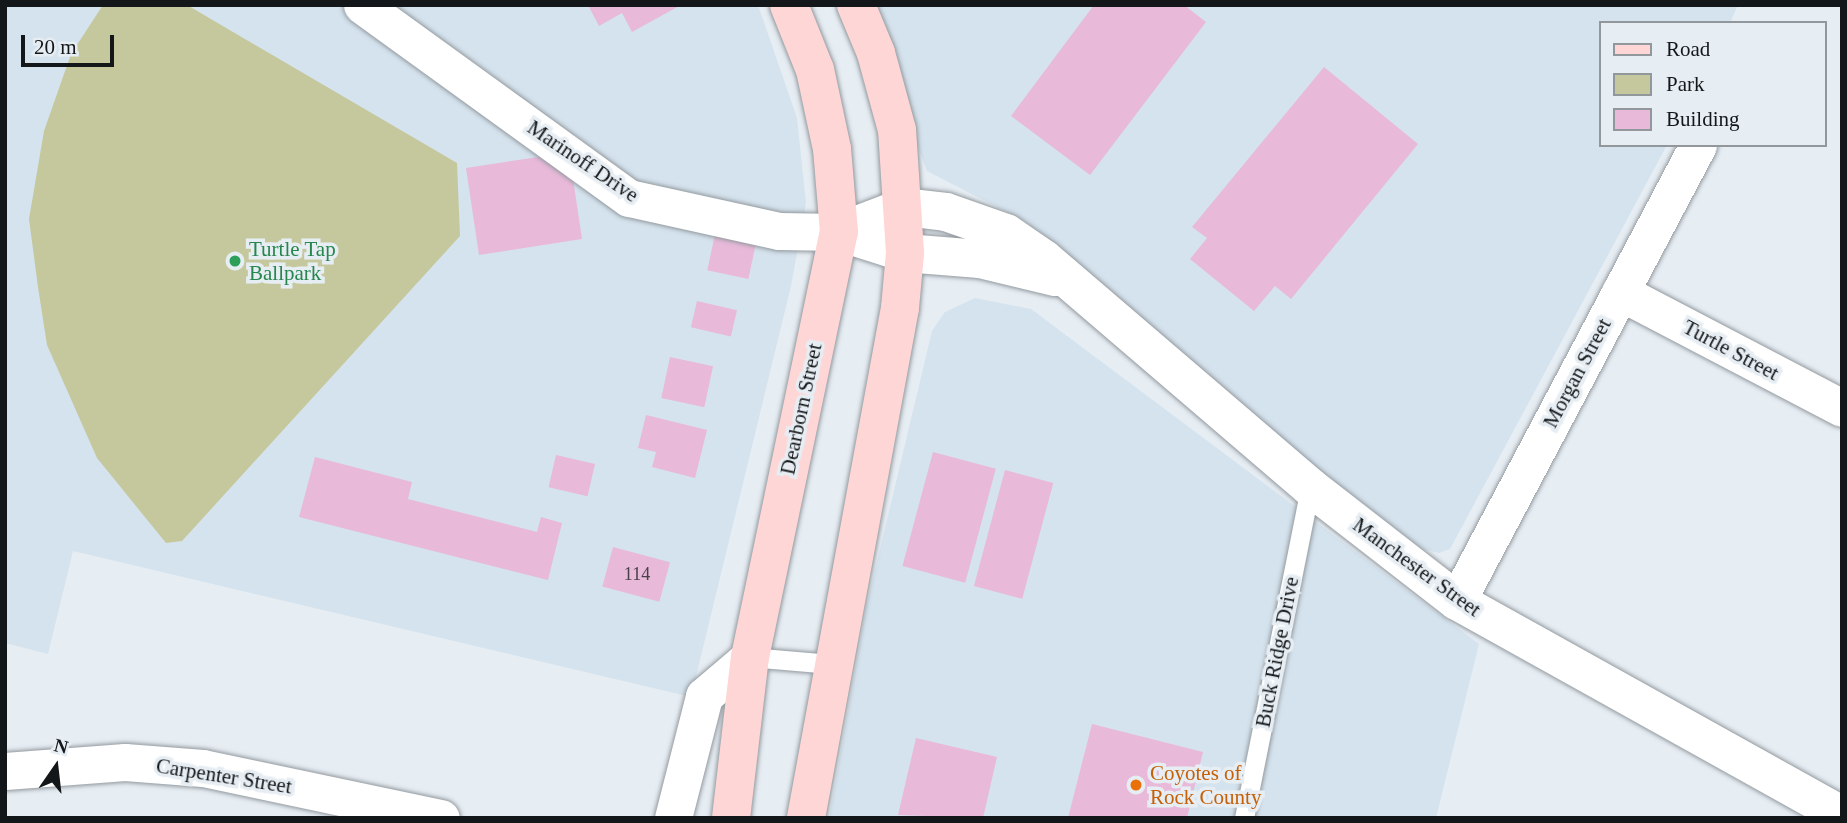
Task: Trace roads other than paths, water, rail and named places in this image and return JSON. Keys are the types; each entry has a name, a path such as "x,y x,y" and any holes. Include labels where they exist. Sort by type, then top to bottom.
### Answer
{"main road":[{"name":"Dearborn Street","path":"731,818 750,657 839,232 832,149 816,70 789,5"},
{"path":"806,818 831,664 900,308 905,253 897,130 876,53 856,5"}],"street":[{"name":"Marinoff Drive","path":"362,5 629,198 779,231 839,232"},
{"name":"Morgan Street","path":"1457,601 1697,147"},
{"name":"Manchester Street","path":"839,232 904,207 946,212 1006,233 1070,281 1310,487 1457,601 1842,815"},
{"name":"Manchester Street","path":"839,232 905,253 981,259 1070,281"},
{"name":"Turtle Street","path":"1620,292 1842,408"},
{"path":"673,818 704,696 750,657"},
{"name":"Carpenter Street","path":"5,771 125,762 203,768 441,818"}],"lane":[{"name":"Buck Ridge Drive","path":"1244,818 1310,487"},
{"path":"750,657 831,664"}],"place":[{"name":"Turtle Tap Ballpark","path":"235,261"},
{"name":"Coyotes of Rock County","path":"1136,785"}]}
